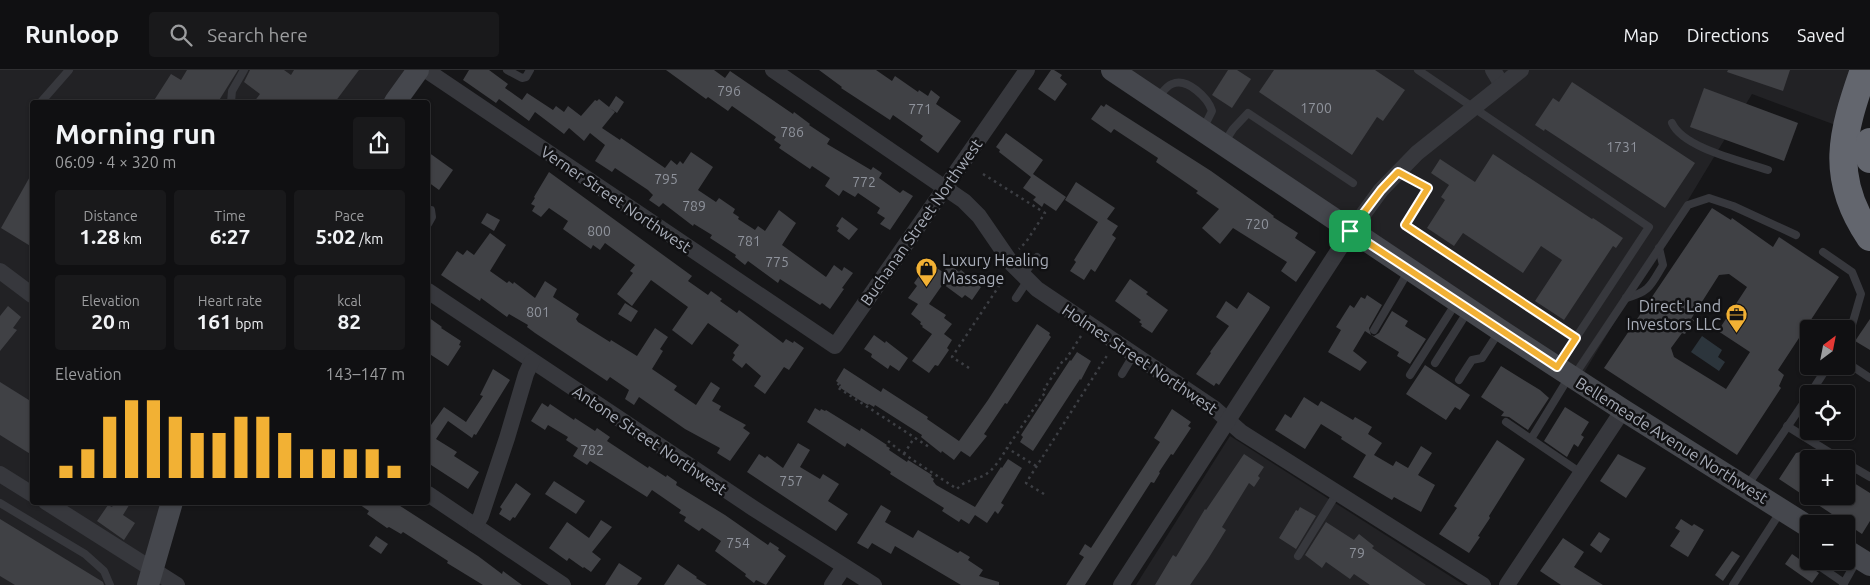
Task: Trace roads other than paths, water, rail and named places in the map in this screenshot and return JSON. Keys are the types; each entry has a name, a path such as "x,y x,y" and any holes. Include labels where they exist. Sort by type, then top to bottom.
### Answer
{"highway":[{"path":"1864,70 1849,112 1844,133 1843,164 1849,195 1860,222 1870,237"},
{"path":"1870,142 1870,159"}],"street":[{"path":"396,100 418,70"},
{"name":"Verner Street Northwest","path":"426,70 490,118 807,327"},
{"name":"Holmes Street Northwest","path":"773,70 964,201 979,216 1012,264 1037,289 1215,409 1240,432 1483,585"},
{"name":"Buchanan Street Northwest","path":"807,327 835,346 1027,70"},
{"name":"Bellemeade Avenue Northwest","path":"1112,70 1500,330 1800,521"},
{"path":"1493,70 1502,85"},
{"path":"1121,585 1350,231 1381,190 1417,153 1520,70"},
{"path":"0,271 30,294"},
{"name":"Antone Street Northwest","path":"430,292 753,508 874,585"},
{"path":"475,526 481,516 526,374 532,361"},
{"path":"1507,585 1623,410"},
{"path":"0,474 30,493"},
{"path":"430,495 563,585"},
{"path":"50,505 150,577 177,585"},
{"path":"150,577 171,505"},
{"path":"832,585 844,567"}],"lane":[{"path":"43,100 69,70"},
{"path":"231,100 232,91 244,70"},
{"path":"507,70 518,78 522,78 526,77 530,70"},
{"path":"1418,70 1649,227 1576,338 1567,373"},
{"path":"1157,100 1162,92 1171,84 1179,82 1191,88 1205,98 1212,111 1202,131"},
{"path":"1223,145 1233,129 1248,112 1353,183"},
{"path":"1672,123 1675,130 1701,148 1768,170"},
{"path":"1398,172 1428,188 1405,225 1576,338"},
{"path":"1531,439 1567,373 1626,298 1688,205 1709,198 1733,206 1796,235"},
{"path":"430,220 432,217 431,210"},
{"path":"1626,298 1641,294 1649,288 1663,265 1659,248"},
{"path":"1823,252 1852,272 1861,294 1853,320"},
{"path":"1016,298 1036,257"},
{"path":"1374,330 1409,270"},
{"path":"1435,363 1463,305"},
{"path":"1410,375 1463,305"},
{"path":"1459,380 1472,360 1482,358 1500,330"},
{"path":"1122,374 1134,354"},
{"path":"1855,368 1870,378"},
{"path":"1746,488 1800,407"},
{"path":"1506,422 1581,473"},
{"path":"1787,426 1826,450"},
{"path":"1855,468 1870,477"},
{"path":"1298,556 1337,492"},
{"path":"0,503 85,554 104,571 110,585"},
{"path":"1732,585 1782,510"},
{"path":"1824,570 1843,584 1858,558"}],"place":[{"name":"Luxury Healing Massage","path":"926,288"},
{"name":"Direct Land Investors LLC","path":"1737,334"}]}
